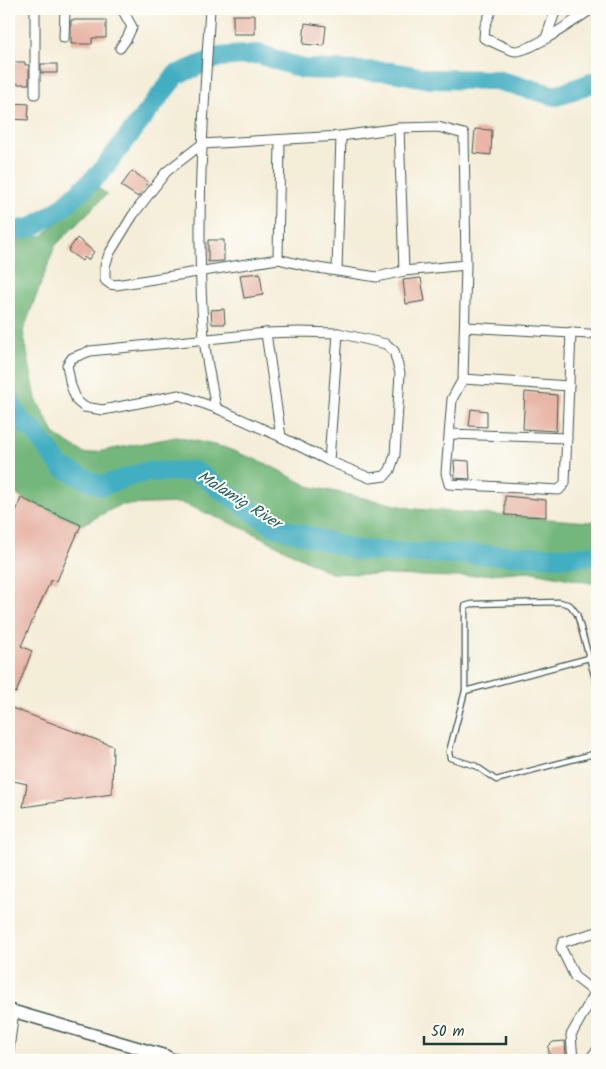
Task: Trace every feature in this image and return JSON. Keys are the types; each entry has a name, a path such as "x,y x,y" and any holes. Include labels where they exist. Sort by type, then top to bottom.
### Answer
{"street":[{"path":"35,9 35,94"},
{"path":"64,38 65,9"},
{"path":"120,48 132,27 122,9"},
{"path":"210,9 202,144 200,270 205,339 216,408"},
{"path":"492,9 484,38 515,51 525,49 546,38 592,9"},
{"path":"546,38 556,9"},
{"path":"466,266 404,271 377,276 278,259 116,285 110,284 105,280 105,266 108,254 147,196 166,172 202,144 342,136 400,128 438,127 464,134 466,266 463,379 452,399 446,473 449,484 559,490 565,483 571,332"},
{"path":"400,128 404,271"},
{"path":"337,270 342,136"},
{"path":"278,259 280,140"},
{"path":"465,327 588,334"},
{"path":"266,333 281,437"},
{"path":"266,333 338,333 386,344 394,351 400,373 395,455 390,470 385,476 370,478 216,408 179,395 103,410 84,407 77,401 71,386 67,365 72,358 90,351 205,339 266,333"},
{"path":"329,461 338,333"},
{"path":"463,379 569,386"},
{"path":"450,434 567,438"},
{"path":"573,1060 571,1035 596,993 575,977 561,948 563,942 597,932"},
{"path":"9,1049 11,1011 166,1058 182,1060"},
{"path":"589,1060 597,1050"}],"lane":[{"path":"597,686 577,614 570,605 560,602 472,604 465,606 465,691 449,752 450,758 476,766 496,780 597,753"},
{"path":"465,691 589,658"}],"green space":[{"path":"96,187 107,194 55,246 23,331 36,399 55,435 86,454 176,437 223,447 267,464 308,486 415,509 589,522 597,520 597,584 528,571 452,577 331,573 247,530 182,503 120,505 81,525 21,498 9,488 9,233 42,236"}],"building":[{"path":"233,15 255,15 255,34 233,34"},
{"path":"71,20 106,20 106,38 92,38 92,44 71,44"},
{"path":"305,23 326,26 324,46 303,44"},
{"path":"9,62 25,62 25,65 29,65 29,84 9,84"},
{"path":"41,64 57,64 57,73 41,73"},
{"path":"9,103 29,104 28,120 9,119"},
{"path":"475,129 492,130 491,155 473,153"},
{"path":"132,171 148,182 138,197 121,186"},
{"path":"77,238 94,252 88,260 84,257 82,261 68,251"},
{"path":"208,240 224,240 224,261 208,262"},
{"path":"260,273 263,295 244,298 240,275"},
{"path":"421,278 425,301 406,304 403,280"},
{"path":"224,309 225,324 212,324 211,310"},
{"path":"525,392 557,395 556,431 523,429"},
{"path":"471,409 487,411 487,427 469,426"},
{"path":"454,460 469,461 470,479 455,478"},
{"path":"505,496 546,500 546,517 505,515"},
{"path":"21,498 81,525 57,581 51,580 21,646 32,651 16,693 9,690 9,509 16,512"},
{"path":"9,707 113,746 112,794 23,807 27,784 9,780"},
{"path":"565,1041 566,1056 550,1059 548,1047 553,1042"}],"waterway":[{"path":"12,231 33,227 62,208 100,173 176,75 219,57 259,54 303,69 392,72 430,79 496,80 556,96 597,81"},
{"name":"Malamig River","path":"9,398 19,419 35,432 61,467 101,486 145,472 195,471 273,526 356,550 571,557 597,555"}]}
